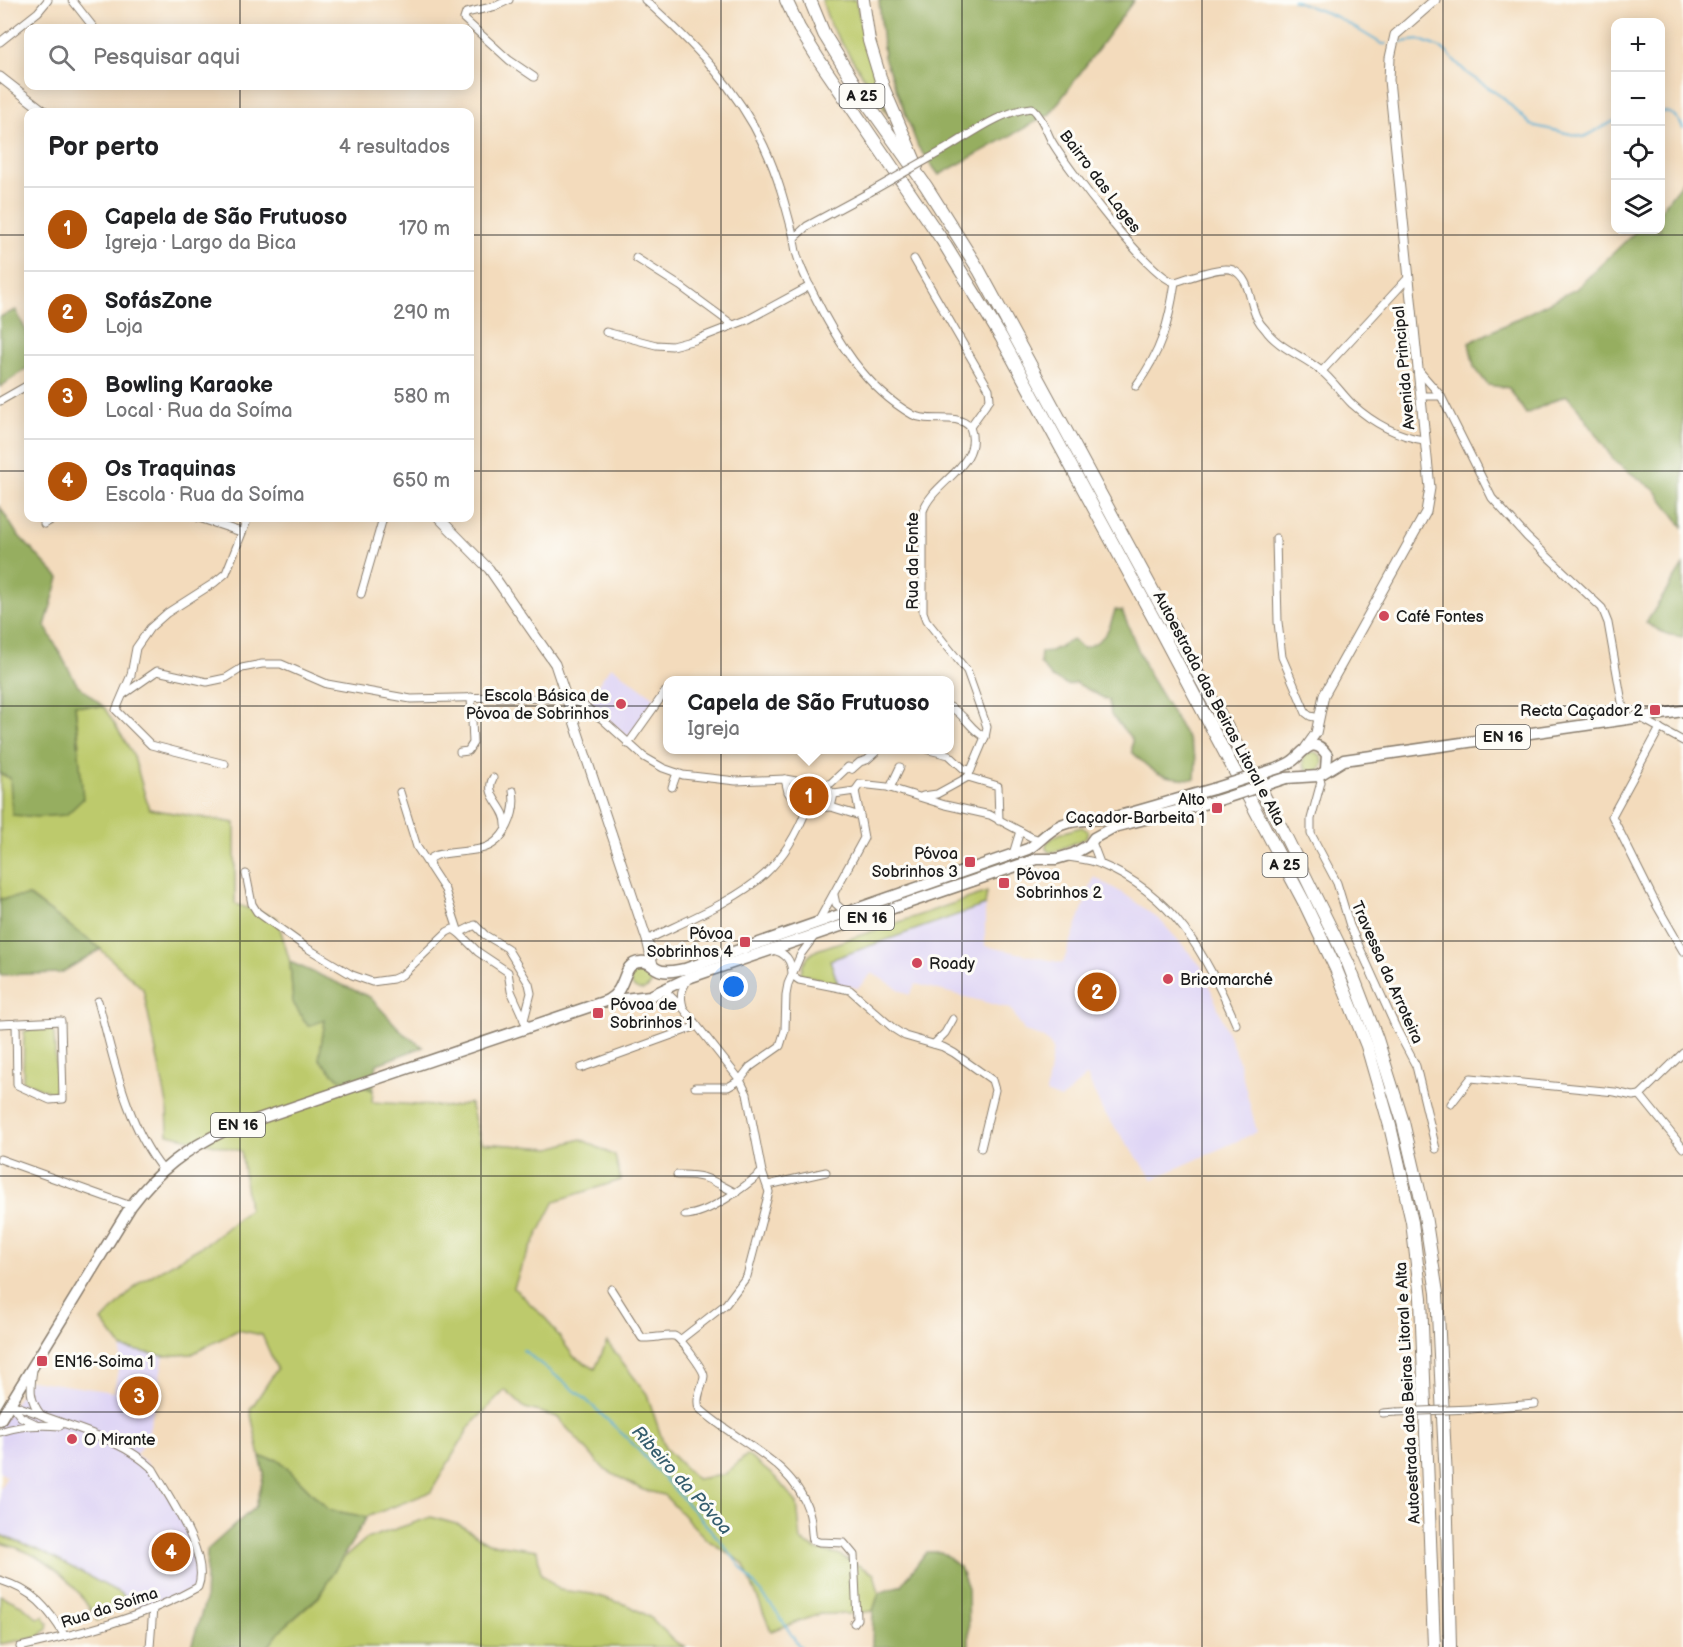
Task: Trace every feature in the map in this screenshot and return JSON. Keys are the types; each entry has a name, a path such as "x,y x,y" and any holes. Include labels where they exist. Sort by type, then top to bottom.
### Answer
{"highway":[{"name":"Autoestrada das Beiras Litoral e Alta","path":"786,0 799,28 819,60 942,240 1001,337 1157,624 1305,904 1336,969 1367,1046 1390,1126 1412,1222 1421,1298 1434,1647"},
{"name":"Autoestrada das Beiras Litoral e Alta","path":"810,0 824,34 862,96 926,186 979,270 1281,827 1348,963 1377,1039 1403,1122 1425,1216 1437,1293 1446,1479 1449,1647"},
{"path":"863,0 869,41 883,87 926,186"}],"main road":[{"name":"Avenida Principal","path":"1306,747 1313,738 1324,695 1426,512 1430,488 1389,80 1390,58 1395,34 1435,0"},
{"path":"0,77 40,108"},
{"path":"443,522 489,569 555,664 647,940 660,981 659,991"},
{"name":"EN 16","path":"0,1420 131,1206 163,1170 188,1150 226,1130 525,1024 606,1001 650,996 688,978 1037,859 1056,859 1073,854 1121,825 1219,800 1286,778 1317,774 1344,759 1683,711"},
{"path":"1663,714 1683,716"},
{"name":"Avenida Principal","path":"1318,722 1319,738 1325,753"},
{"name":"EN 16","path":"606,1001 618,993 627,969 636,962 648,963 667,972 686,969 1013,854 1040,842 1045,835 1060,825 1113,817 1279,768 1298,757 1306,747 1317,746 1325,753 1344,759"},
{"path":"1298,757 1298,766 1317,774 1325,753"},
{"path":"1087,822 1093,828 1093,840"},
{"path":"1040,842 1040,852 1047,858"},
{"path":"636,962 646,955 647,940"},
{"path":"624,981 628,991 638,997"}],"street":[{"path":"0,42 38,12 48,0"},
{"path":"72,0 91,24"},
{"path":"469,24 464,19 466,13 496,6 509,0"},
{"path":"645,0 714,68 736,97 764,146 781,191 795,250 810,286 835,335 865,376 915,416 961,421 970,427 990,399 989,389 914,259"},
{"path":"474,28 509,60 534,76"},
{"name":"Bairro das Lages","path":"794,238 807,226 1012,112 1032,108 1039,114 1051,140 1115,226 1149,265 1169,281 1175,282"},
{"path":"636,258 680,286 733,325"},
{"path":"1136,386 1149,369 1160,346 1169,320 1175,282 1221,269 1231,269 1238,273 1246,285 1256,317 1267,333 1322,371 1352,404 1377,423 1406,438 1424,440"},
{"path":"1322,371 1409,277"},
{"path":"606,332 656,345 672,345 695,340 749,319 810,286"},
{"path":"1420,372 1441,396 1492,498 1527,537 1602,608 1608,623 1625,719"},
{"path":"0,401 24,387"},
{"path":"1421,396 1441,396"},
{"name":"Rua da Fonte","path":"970,427 973,433 972,444 965,462 932,494 923,511 924,612 926,620 967,671 982,709 986,734"},
{"path":"44,524 48,522"},
{"path":"211,522 241,532"},
{"path":"225,764 150,745 116,710 131,675 136,648 150,628 174,608 226,573 246,522"},
{"path":"361,594 382,522"},
{"path":"1275,538 1278,622 1282,657 1306,713 1318,722"},
{"path":"124,694 157,671 207,682 226,678 242,668 262,664 280,664 327,684 411,699 471,697 567,700 580,703"},
{"path":"563,685 570,696 602,719 628,744 663,768 677,773 736,781 785,779 824,786 834,794"},
{"path":"628,744 663,693"},
{"path":"460,752 468,751 473,743 471,697"},
{"path":"571,711 580,703"},
{"path":"920,796 937,794 970,773 986,734 976,732 954,710"},
{"path":"1639,717 1683,741"},
{"path":"1660,728 1611,816 1683,951"},
{"path":"852,769 874,754"},
{"path":"945,754 970,773 998,786 999,821"},
{"path":"824,786 831,783 848,767 852,769"},
{"path":"890,788 900,767"},
{"path":"818,922 864,838 857,787 852,769"},
{"path":"672,787 677,773"},
{"name":"Travessa da Arroteira","path":"1317,774 1321,782 1311,819 1311,834 1337,883 1350,926 1397,1030 1416,1066 1436,1149"},
{"path":"493,778 489,784 490,790 507,819 506,827"},
{"path":"785,779 788,792 800,809 831,807 860,816"},
{"path":"834,794 857,787 890,788 945,805 990,814 1040,842"},
{"path":"429,866 431,858 437,855 489,847 499,839 512,816 515,803 513,791"},
{"path":"400,792 417,847 445,890 459,933"},
{"path":"831,807 834,794"},
{"path":"647,940 730,898 759,879 783,854 807,808"},
{"path":"1013,854 1020,831"},
{"path":"1093,840 1100,864"},
{"path":"1065,856 1100,864 1137,884 1166,905 1206,960 1236,1024"},
{"path":"246,874 252,904 257,912 307,948 362,980 372,982 393,979 408,970 447,932 453,929 478,952 508,972 511,991 525,1024"},
{"path":"834,895 836,904 846,913"},
{"path":"459,933 475,925 485,935 507,948 529,984 531,993 525,1024"},
{"path":"695,1088 728,1087 740,1080 750,1067 780,1046 784,1039 786,995 792,975 801,954 815,936"},
{"path":"773,950 786,956 791,963 792,975 799,980 850,990 905,1036 934,1044 964,1059 992,1080 995,1090 981,1148"},
{"path":"684,1009 681,989 688,978"},
{"path":"659,991 684,1009 740,1080 747,1094 762,1172 768,1185 767,1198 747,1276 726,1304 680,1340"},
{"path":"98,1001 137,1130 149,1152 163,1170"},
{"path":"934,1044 945,1033 953,1019"},
{"path":"0,1024 16,1023 61,1021 63,1099 50,1100 17,1085 16,1023"},
{"path":"581,1068 697,1026"},
{"path":"1451,1104 1471,1078 1640,1095 1683,1053"},
{"path":"1640,1095 1683,1148"},
{"path":"0,1159 131,1206"},
{"path":"686,1215 694,1215 736,1193 762,1172"},
{"path":"768,1185 826,1172"},
{"path":"677,1175 702,1176 736,1193"},
{"path":"611,1289 642,1338 675,1336 680,1340 703,1371 704,1376 697,1402 699,1408 760,1452 788,1476 810,1513 813,1540 844,1543 851,1549 854,1555 857,1619 854,1623"},
{"path":"34,1364 30,1393 33,1406 41,1415"},
{"path":"11,1404 71,1427"},
{"path":"11,1404 21,1417 38,1424"},
{"path":"1383,1413 1535,1404"},
{"path":"0,1432 38,1424 71,1427"},
{"name":"Rua da Soíma","path":"20,1647 84,1633 153,1608 198,1587 201,1572 193,1539 153,1469 122,1447 71,1427"},
{"path":"0,1580 15,1586 40,1602 50,1611 65,1636"},
{"path":"150,1647 153,1608"}],"shaded area":[{"name":"Escola Básica de Póvoa de Sobrinhos","path":"611,666 655,698 628,737 587,700"},
{"path":"1094,877 1126,895 1161,921 1202,967 1238,1059 1257,1132 1153,1179 1102,1110 1087,1076 1061,1099 1046,1093 1053,1048 1042,1037 1025,1032 1011,1009 916,984 909,995 872,973 858,988 838,984 830,960 985,905 985,946 1063,963"},
{"path":"122,1348 164,1356 147,1441 135,1454 146,1462 180,1514 201,1572 193,1590 138,1608 131,1601 69,1565 0,1535 0,1488 7,1477 0,1472 0,1426 29,1380 114,1392"}],"green space":[{"path":"822,0 856,0 864,39 889,116 830,25"},
{"path":"879,0 1134,0 1050,114 939,175 918,147 884,57"},
{"path":"1683,181 1683,527 1656,491 1615,462 1578,408 1566,395 1526,414 1509,388 1488,385 1474,367 1469,343 1576,289 1633,234 1665,234 1665,204"},
{"path":"16,310 24,327 24,370 0,387 0,317"},
{"path":"0,507 17,534 59,578 45,626 77,684 104,707 75,705 83,799 66,815 37,817 12,815 10,778 0,774"},
{"path":"1683,565 1683,637 1666,634 1646,623"},
{"path":"1115,610 1122,611 1148,673 1188,739 1196,759 1195,779 1167,776 1154,771 1132,752 1132,739 1111,715 1109,701 1076,683 1068,685 1052,678 1040,663 1041,652 1051,651 1072,640 1083,648 1101,639 1111,624"},
{"path":"75,705 104,707 133,754 149,809 235,823 235,904 277,918 290,962 293,1003 325,1020 323,1038 338,1078 373,1090 372,1102 450,1107 470,1103 481,1143 551,1148 581,1139 615,1156 621,1180 555,1201 521,1267 514,1288 547,1320 574,1357 595,1369 607,1342 647,1394 665,1448 696,1479 724,1475 747,1455 775,1477 797,1503 801,1541 817,1550 838,1554 874,1574 879,1593 873,1611 820,1614 771,1631 743,1563 706,1539 664,1495 643,1490 605,1470 557,1417 525,1408 505,1390 470,1426 431,1492 367,1517 329,1510 279,1460 260,1457 250,1410 277,1369 262,1335 238,1330 192,1354 164,1356 122,1348 102,1321 140,1282 211,1241 249,1209 241,1151 168,1134 167,1104 143,989 100,949 30,896 0,899 0,774 10,778 80,745"},
{"path":"1313,752 1320,755 1323,762 1320,769 1313,772 1306,769 1303,762 1306,755"},
{"path":"1082,827 1088,831 1086,838 1054,852 1046,849 1046,844 1057,835"},
{"path":"987,892 985,905 830,960 838,984 801,974 805,960 817,950"},
{"path":"29,896 101,949 61,973 0,975 0,899"},
{"path":"290,962 370,997 403,1033 423,1047 377,1064 373,1090 338,1078 319,1059 325,1020 308,1026 293,1003"},
{"path":"641,968 649,971 652,979 649,987 641,990 633,987 630,979 633,971"},
{"path":"49,1029 54,1033 57,1088 52,1093 23,1081 24,1032"},
{"path":"260,1457 279,1460 329,1510 367,1517 319,1596 282,1629 268,1647 191,1647 205,1602 207,1550 256,1506 264,1474"},
{"path":"431,1517 460,1525 488,1543 537,1550 541,1574 560,1590 592,1594 630,1606 651,1618 677,1643 687,1647 268,1647 282,1629 319,1597 337,1564 366,1539"},
{"path":"0,1535 41,1551 131,1601 97,1621 79,1594 57,1571 31,1554 0,1543"},
{"path":"926,1552 941,1552 960,1567 968,1589 969,1647 872,1647 873,1611 879,1593 902,1585"},
{"path":"0,1595 23,1606 38,1619 43,1616 48,1623 47,1629 39,1637 0,1644"}],"waterway":[{"path":"1293,0 1337,17 1382,44 1386,44"},
{"path":"1401,42 1420,40 1443,49 1468,74 1502,97 1531,125 1584,137 1611,123"},
{"path":"1665,113 1675,116 1683,128"},
{"name":"Ribeiro da Póvoa","path":"523,1350 583,1397 633,1444 718,1538 801,1647"}],"place":[{"name":"Café Fontes","path":"1384,616"},
{"name":"Escola Básica de Póvoa de Sobrinhos","path":"621,704"},
{"name":"Recta Caçador 2","path":"1655,710"},
{"name":"Capela de São Frutuoso","path":"809,796"},
{"name":"Alto Caçador-Barbeita 1","path":"1217,808"},
{"name":"Póvoa Sobrinhos 3","path":"970,862"},
{"name":"Póvoa Sobrinhos 2","path":"1004,883"},
{"name":"Póvoa Sobrinhos 4","path":"745,942"},
{"name":"Roady","path":"917,963"},
{"name":"Bricomarché","path":"1168,979"},
{"name":"SofásZone","path":"1097,992"},
{"name":"Póvoa de Sobrinhos 1","path":"598,1013"},
{"name":"EN16-Soima 1","path":"42,1361"},
{"name":"Bowling Karaoke","path":"139,1396"},
{"name":"O Mirante","path":"72,1439"},
{"name":"Os Traquinas","path":"171,1552"}]}
